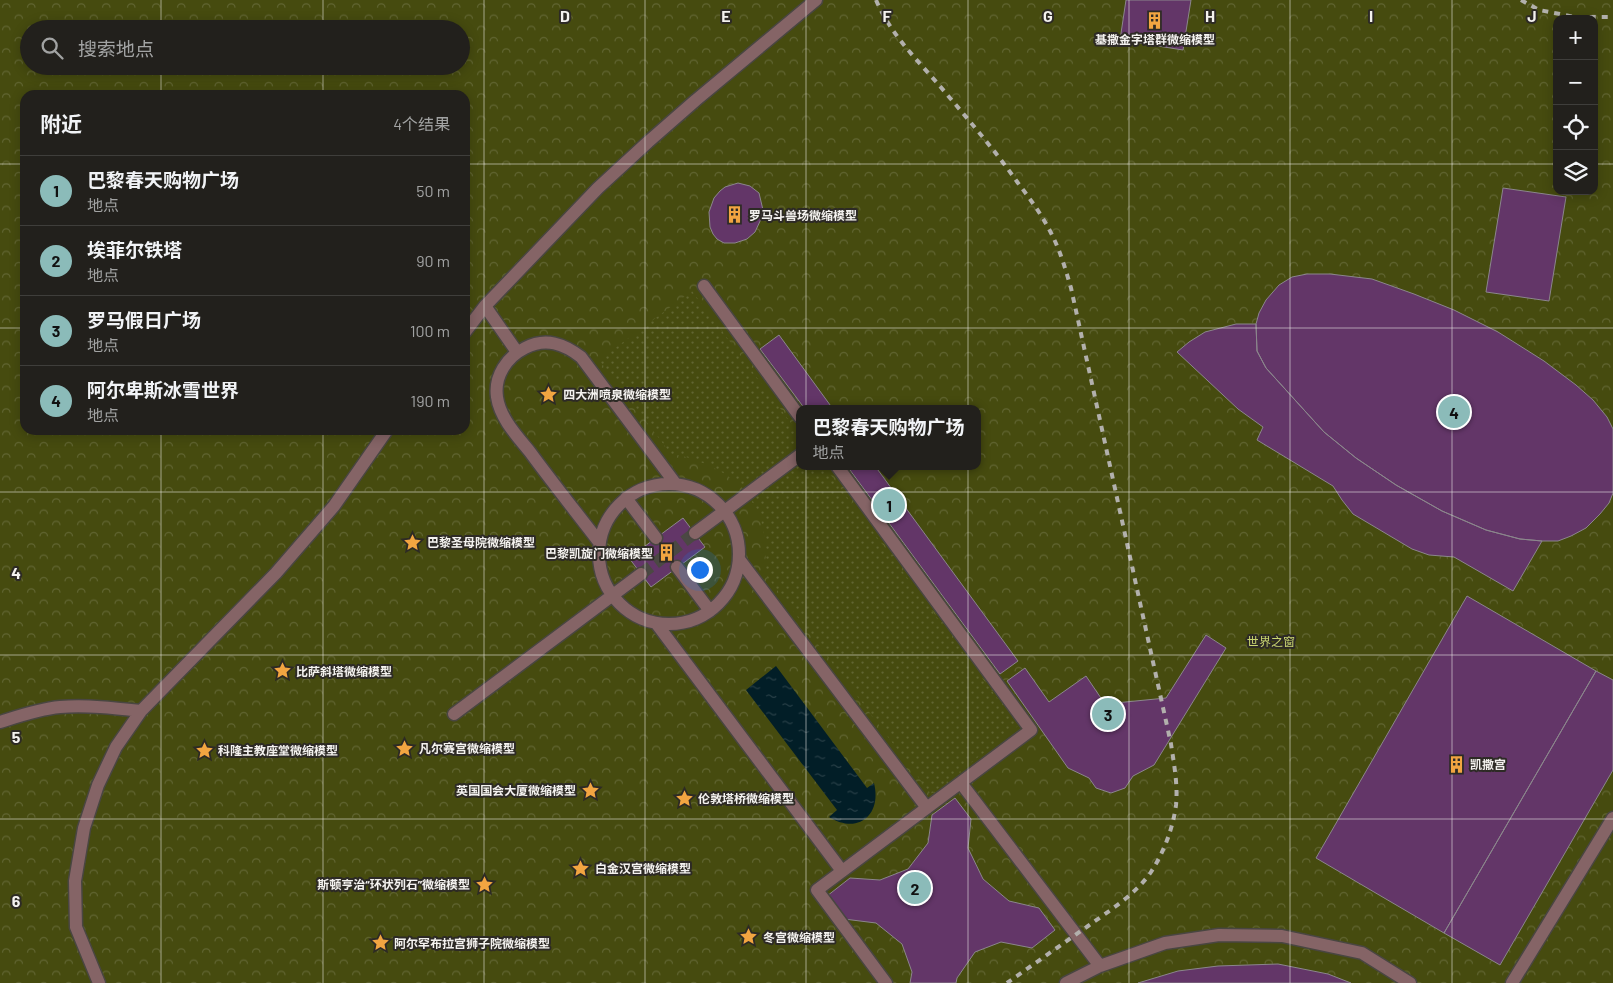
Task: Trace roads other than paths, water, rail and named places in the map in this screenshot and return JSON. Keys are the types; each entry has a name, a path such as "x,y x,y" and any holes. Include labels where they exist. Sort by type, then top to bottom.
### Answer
{"street":[{"path":"470,326 485,306 598,188 648,142 816,0"},
{"path":"704,286 796,412"},
{"path":"485,306 517,352"},
{"path":"599,542 501,412 497,397 497,385 504,366 517,352 544,342 569,348 581,358 675,483"},
{"path":"98,983 76,927 75,881 84,828 98,785 116,747 141,711 276,573 334,506 384,435"},
{"path":"694,533 796,458"},
{"path":"840,470 1031,730 817,890 886,983"},
{"path":"675,483 694,488 711,497 725,511 734,526 738,542 739,559 735,578 725,595 710,611 695,619 676,624 656,623 639,618 623,608 612,596 603,578 598,560 599,542 604,526 614,510 626,498 649,486 675,483"},
{"path":"626,498 656,538"},
{"path":"739,559 927,808"},
{"path":"677,567 710,611"},
{"path":"454,714 641,574"},
{"path":"656,623 842,871"},
{"path":"0,722 32,712 59,707 141,711"},
{"path":"961,783 1100,966"},
{"path":"1512,983 1613,818"},
{"path":"1066,983 1100,966 1165,943 1220,935 1282,936 1362,953 1410,983"}],"water":[{"path":"776,666 867,788 874,783 876,794 871,813 858,823 849,824 829,817 837,810 746,690"}],"tunnel":[{"path":"641,574 695,533"}],"railway":[{"path":"876,0 889,24 904,45 980,133 1028,196 1046,223 1058,249 1071,288 1171,744 1176,782 1176,805 1167,840 1151,872 1130,895 1007,983"},
{"path":"1521,0 1539,10 1575,17 1613,17"}],"place":[{"name":"基撒金字塔群微缩模型","path":"1155,20"},
{"name":"罗马斗兽场微缩模型","path":"735,215"},
{"name":"四大洲喷泉微缩模型","path":"549,394"},
{"name":"阿尔卑斯冰雪世界","path":"1454,412"},
{"name":"巴黎春天购物广场","path":"889,505"},
{"name":"巴黎圣母院微缩模型","path":"413,542"},
{"name":"巴黎凯旋门微缩模型","path":"667,553"},
{"name":"比萨斜塔微缩模型","path":"282,671"},
{"name":"罗马假日广场","path":"1108,714"},
{"name":"凡尔赛宫微缩模型","path":"405,748"},
{"name":"科隆主教座堂微缩模型","path":"204,750"},
{"name":"凯撒宫","path":"1456,764"},
{"name":"英国国会大厦微缩模型","path":"590,790"},
{"name":"伦敦塔桥微缩模型","path":"684,798"},
{"name":"白金汉宫微缩模型","path":"581,868"},
{"name":"斯顿亨治“环状列石”微缩模型","path":"484,884"},
{"name":"埃菲尔铁塔","path":"915,888"},
{"name":"冬宫微缩模型","path":"749,937"},
{"name":"阿尔罕布拉宫狮子院微缩模型","path":"380,943"}],"park label":[{"name":"世界之窗","path":"1271,641"}]}
